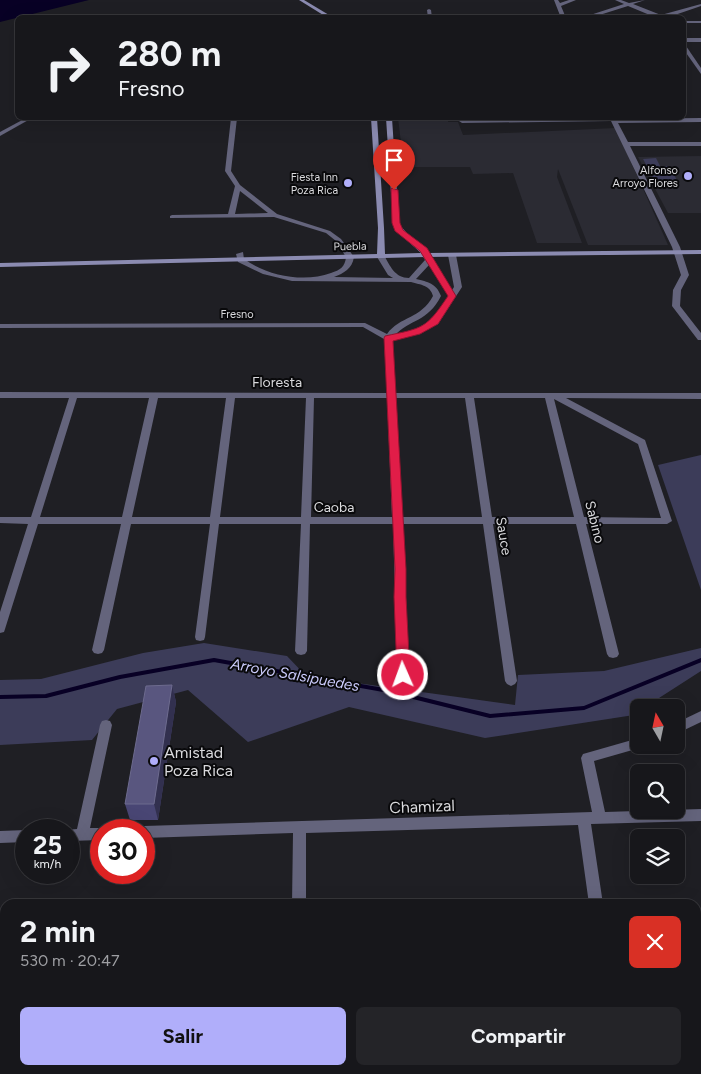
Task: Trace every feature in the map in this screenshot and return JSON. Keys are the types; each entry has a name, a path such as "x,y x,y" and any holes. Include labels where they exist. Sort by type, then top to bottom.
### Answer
{"main road":[{"path":"301,0 327,15"},
{"path":"374,120 381,254"},
{"path":"389,120 396,223 399,231 426,255"},
{"path":"374,133 390,133"},
{"path":"381,228 399,231"},
{"name":"Puebla","path":"0,260 381,254 452,255 677,250 701,247"},
{"name":"Puebla","path":"426,255 677,250 701,252"},
{"name":"Puebla","path":"0,265 241,257"}],"street":[{"path":"563,15 557,2 574,0"},
{"path":"617,0 657,15"},
{"path":"593,15 643,0"},
{"path":"668,15 701,5"},
{"path":"428,10 429,15"},
{"path":"686,22 701,22"},
{"path":"686,40 701,40"},
{"path":"686,50 701,72"},
{"path":"686,58 701,58"},
{"path":"0,134 25,120"},
{"path":"234,120 228,171 238,186 276,215 328,232 339,240 348,255 349,263 343,271 322,280"},
{"path":"462,121 538,120"},
{"path":"614,120 677,250 685,275 677,290 676,306 701,338"},
{"path":"686,120 701,120"},
{"path":"626,144 701,144"},
{"path":"230,216 238,186"},
{"path":"172,217 276,215"},
{"path":"381,254 387,268 402,280"},
{"path":"411,280 426,255 452,296"},
{"path":"388,338 397,338 417,332 435,322 458,287 452,255"},
{"path":"241,257 249,266 280,277 322,280 411,280 430,285 435,290 436,296 434,301 426,312 392,332 388,338 398,521 403,675"},
{"name":"Fresno","path":"0,326 365,325 388,338"},
{"name":"Floresta","path":"0,395 701,396"},
{"path":"0,629 74,395"},
{"path":"98,650 154,395"},
{"path":"200,637 231,396"},
{"path":"301,651 310,396"},
{"name":"Sauce","path":"469,396 511,681"},
{"name":"Floresta","path":"552,396 642,442 667,521"},
{"name":"Sabino","path":"552,396 580,521 613,654"},
{"name":"Caoba","path":"0,520 667,521"},
{"path":"685,724 701,716"},
{"path":"80,819 106,725"},
{"path":"600,818 587,758 630,746"},
{"name":"Chamizal","path":"155,832 701,815"},
{"path":"584,819 595,899"},
{"path":"299,899 300,828"},
{"path":"0,837 15,836"}],"shaded area":[{"path":"0,0 89,0 28,15 15,15 15,18 0,22"},
{"path":"398,120 448,120 448,122 458,122 463,135 616,128 668,245 588,245 558,169 557,177 582,243 537,243 513,173 473,174 470,167 404,167"},
{"path":"701,156 701,213 668,213 638,157"},
{"path":"656,158 660,166 669,166 678,182 656,183 643,159"},
{"path":"701,455 701,590 658,465"},
{"path":"204,643 287,656 306,676 515,705 518,675 604,671 701,648 701,671 657,699 630,699 630,716 485,738 349,707 248,742 188,690 117,709 92,740 0,745 0,680 41,679 143,653"}],"building":[{"name":"Amistad Poza Rica","path":"172,685 154,804 125,804 146,686"}],"waterway":[{"name":"Arroyo Salsipuedes","path":"0,697 46,696 120,677 214,660 389,691 490,716 584,708 701,660"}],"place":[{"name":"Alfonso Arroyo Flores","path":"688,176"},
{"name":"Fiesta Inn Poza Rica","path":"348,183"},
{"name":"Amistad Poza Rica","path":"154,761"}],"route":[{"path":"394,190 396,223 399,231 424,250 452,296 435,322 417,332 397,338 388,338 400,569 403,675"}]}
